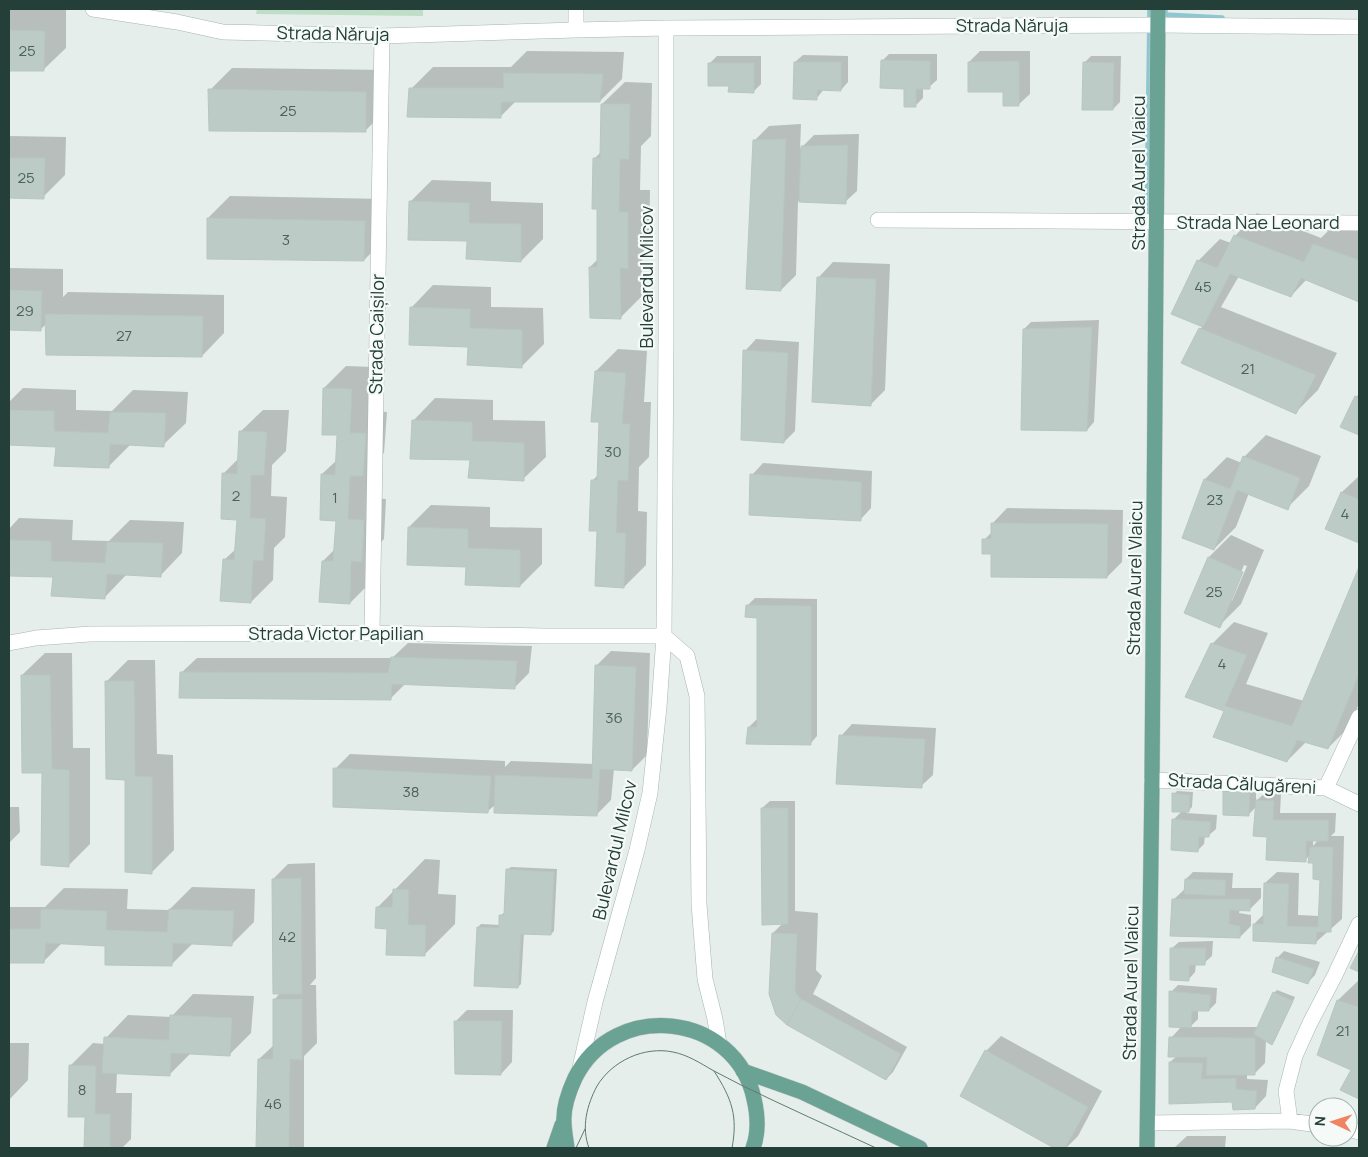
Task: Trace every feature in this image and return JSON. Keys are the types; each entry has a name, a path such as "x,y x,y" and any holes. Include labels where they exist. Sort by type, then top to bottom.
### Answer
{"main road":[{"name":"Strada Aurel Vlaicu","path":"1146,1148 1148,1123 1152,780 1158,9"},
{"path":"554,1148 564,1121 569,1091 580,1068 595,1050 613,1037 634,1028 656,1024 678,1026 699,1032 719,1044 732,1056 743,1071 752,1090 757,1115 756,1140 753,1148"},
{"path":"743,1071 802,1092 920,1148"},
{"path":"564,1121 567,1148"}],"street":[{"name":"Strada Năruja","path":"93,9 177,22 223,32 382,36 576,30"},
{"path":"576,9 576,30 666,28"},
{"name":"Strada Năruja","path":"666,28 1158,25 1359,27"},
{"name":"Bulevardul Milcov","path":"580,1068 650,793 659,707 664,636 666,28"},
{"name":"Strada Caișilor","path":"372,633 382,36"},
{"name":"Strada Nae Leonard","path":"878,220 1359,223"},
{"name":"Strada Victor Papilian","path":"9,643 36,638 90,634 372,633 664,636"},
{"path":"664,636 687,656 697,696 699,904 705,979 719,1044"},
{"path":"1326,788 1359,717"},
{"name":"Strada Călugăreni","path":"1152,780 1326,788 1359,804"},
{"path":"1290,1122 1286,1091 1296,1056 1310,1023 1359,924"},
{"path":"1148,1123 1290,1122 1308,1124"}],"green space":[{"path":"257,9 423,9 423,16 256,14"}],"building":[{"path":"9,30 45,31 44,71 9,71"},
{"path":"881,60 930,61 930,89 916,89 916,107 904,107 904,89 880,88"},
{"path":"1019,61 1019,106 1003,106 1003,92 968,92 968,62"},
{"path":"794,62 841,62 841,91 817,90 817,100 793,99"},
{"path":"1083,62 1114,63 1113,110 1082,110"},
{"path":"708,63 754,63 754,93 728,92 729,86 708,86"},
{"path":"503,73 603,74 600,102 501,102 501,118 407,117 409,88 504,88"},
{"path":"208,89 366,92 366,132 209,131"},
{"path":"601,104 630,104 629,159 620,159 619,212 628,212 628,269 620,268 621,319 590,318 589,267 597,267 597,209 592,209 593,158 600,158"},
{"path":"786,139 781,291 746,289 753,140"},
{"path":"848,145 846,204 799,202 801,146"},
{"path":"9,158 45,158 44,199 9,198"},
{"path":"409,201 469,203 469,223 521,224 521,262 466,259 467,241 408,240"},
{"path":"207,218 365,221 364,261 207,259"},
{"path":"1234,235 1304,262 1313,244 1359,260 1359,302 1301,278 1291,297 1230,274 1203,327 1171,314 1197,260 1217,268"},
{"path":"817,277 876,279 871,406 812,402"},
{"path":"9,290 42,291 41,331 9,330"},
{"path":"410,307 470,309 470,328 522,330 522,368 467,365 468,347 409,345"},
{"path":"45,314 203,316 202,357 46,355"},
{"path":"1092,327 1087,431 1021,430 1023,329"},
{"path":"1199,328 1316,375 1296,414 1181,363"},
{"path":"743,350 788,353 784,443 741,440"},
{"path":"595,371 626,373 622,424 630,424 628,481 618,480 616,533 626,533 624,588 595,586 597,531 589,531 591,480 597,480 599,422 591,422"},
{"path":"323,388 352,389 350,433 366,433 363,476 350,476 348,519 364,520 362,562 351,561 350,604 319,602 322,561 333,561 336,521 320,520 321,474 335,475 337,435 322,435"},
{"path":"1355,396 1359,398 1359,435 1340,427"},
{"path":"9,410 54,411 54,431 108,433 110,412 166,413 164,447 110,444 109,468 54,466 56,447 9,445"},
{"path":"412,420 472,422 472,441 524,443 524,481 468,478 470,460 410,459"},
{"path":"239,431 267,432 264,475 251,475 250,518 266,519 263,561 253,560 251,603 220,601 223,559 234,560 237,520 221,519 222,473 237,474"},
{"path":"1243,456 1300,478 1288,510 1237,490 1214,550 1182,538 1204,479 1230,489"},
{"path":"750,474 861,482 861,521 749,515"},
{"path":"1341,492 1359,499 1359,543 1325,529"},
{"path":"991,523 1108,524 1107,578 991,577 991,554 982,554 982,539 991,539"},
{"path":"408,527 468,529 468,548 520,550 520,587 465,585 466,567 407,565"},
{"path":"9,540 51,541 51,561 105,563 107,542 163,543 161,577 107,574 105,599 51,596 53,577 9,576"},
{"path":"1208,557 1243,572 1220,628 1184,613"},
{"path":"1359,567 1359,674 1328,749 1297,740 1287,762 1213,737 1224,711 1185,697 1211,643 1247,655 1225,706 1292,726"},
{"path":"746,605 811,606 811,745 746,744 748,727 757,727 757,618 745,617"},
{"path":"391,657 517,661 515,689 392,684 391,700 179,698 180,672 388,673"},
{"path":"595,665 636,667 632,771 600,769 597,816 494,813 495,775 592,779"},
{"path":"21,675 50,675 52,769 69,770 69,867 41,865 42,773 22,773"},
{"path":"105,681 134,681 135,776 152,777 152,874 125,872 125,780 106,779"},
{"path":"839,735 925,739 922,788 836,784"},
{"path":"333,768 491,776 488,813 333,807"},
{"path":"1223,789 1250,789 1249,816 1223,815"},
{"path":"1172,793 1190,795 1189,812 1172,812"},
{"path":"1256,800 1274,801 1273,820 1329,820 1328,841 1306,841 1306,862 1266,860 1267,837 1253,836"},
{"path":"761,808 788,808 788,924 762,925"},
{"path":"1172,819 1211,822 1209,837 1199,837 1198,852 1171,850"},
{"path":"1310,847 1333,847 1331,932 1317,932 1316,944 1253,941 1253,924 1263,924 1264,883 1289,884 1287,926 1318,927 1320,880 1313,879 1313,863 1308,863"},
{"path":"506,869 554,872 551,935 521,934 518,988 474,986 477,927 499,928 499,915 504,915"},
{"path":"301,878 302,994 273,994 272,879"},
{"path":"1185,879 1226,880 1225,896 1184,894"},
{"path":"393,889 409,890 408,925 426,925 425,956 386,955 387,929 375,928 376,907 392,907"},
{"path":"1172,899 1250,899 1250,911 1230,910 1229,924 1240,926 1240,938 1170,936"},
{"path":"41,909 107,911 106,930 167,932 169,909 234,911 232,946 173,943 172,966 105,965 105,946 46,943 44,963 9,963 9,929 40,929"},
{"path":"772,933 797,934 795,992 801,999 787,1025 776,1015 769,994"},
{"path":"1170,948 1206,948 1205,965 1189,965 1189,981 1170,980"},
{"path":"1359,951 1359,972 1350,968"},
{"path":"1276,957 1314,969 1308,984 1272,972"},
{"path":"1169,991 1211,995 1209,1011 1192,1011 1191,1028 1169,1027"},
{"path":"1273,992 1293,1001 1272,1045 1254,1034"},
{"path":"273,999 302,999 302,1060 290,1059 289,1148 256,1148 258,1059 273,1059"},
{"path":"801,999 901,1054 886,1080 787,1025"},
{"path":"1337,1000 1359,1007 1359,1099 1340,1090 1351,1070 1317,1055"},
{"path":"170,1015 232,1018 230,1056 171,1053 170,1076 102,1073 104,1037 169,1040"},
{"path":"454,1021 502,1021 501,1075 455,1074"},
{"path":"1169,1037 1255,1038 1255,1075 1206,1075 1207,1057 1168,1057"},
{"path":"985,1050 1088,1107 1065,1148 1054,1148 960,1096"},
{"path":"1169,1062 1203,1063 1201,1079 1236,1078 1236,1089 1257,1091 1255,1109 1233,1110 1232,1102 1169,1104"},
{"path":"69,1065 96,1066 95,1114 110,1114 110,1148 84,1148 85,1117 68,1117"}],"waterway":[{"path":"1147,221 1150,9"},
{"path":"1165,10 1165,15 1222,18"}],"tram line":[{"path":"589,1148 585,1132 586,1116 597,1086 603,1077 620,1063 630,1057 651,1051 673,1052 689,1057 741,1085 876,1148"},
{"path":"714,1071 725,1090 732,1108 734,1117 732,1148"},
{"path":"576,1148 585,1129"}]}
